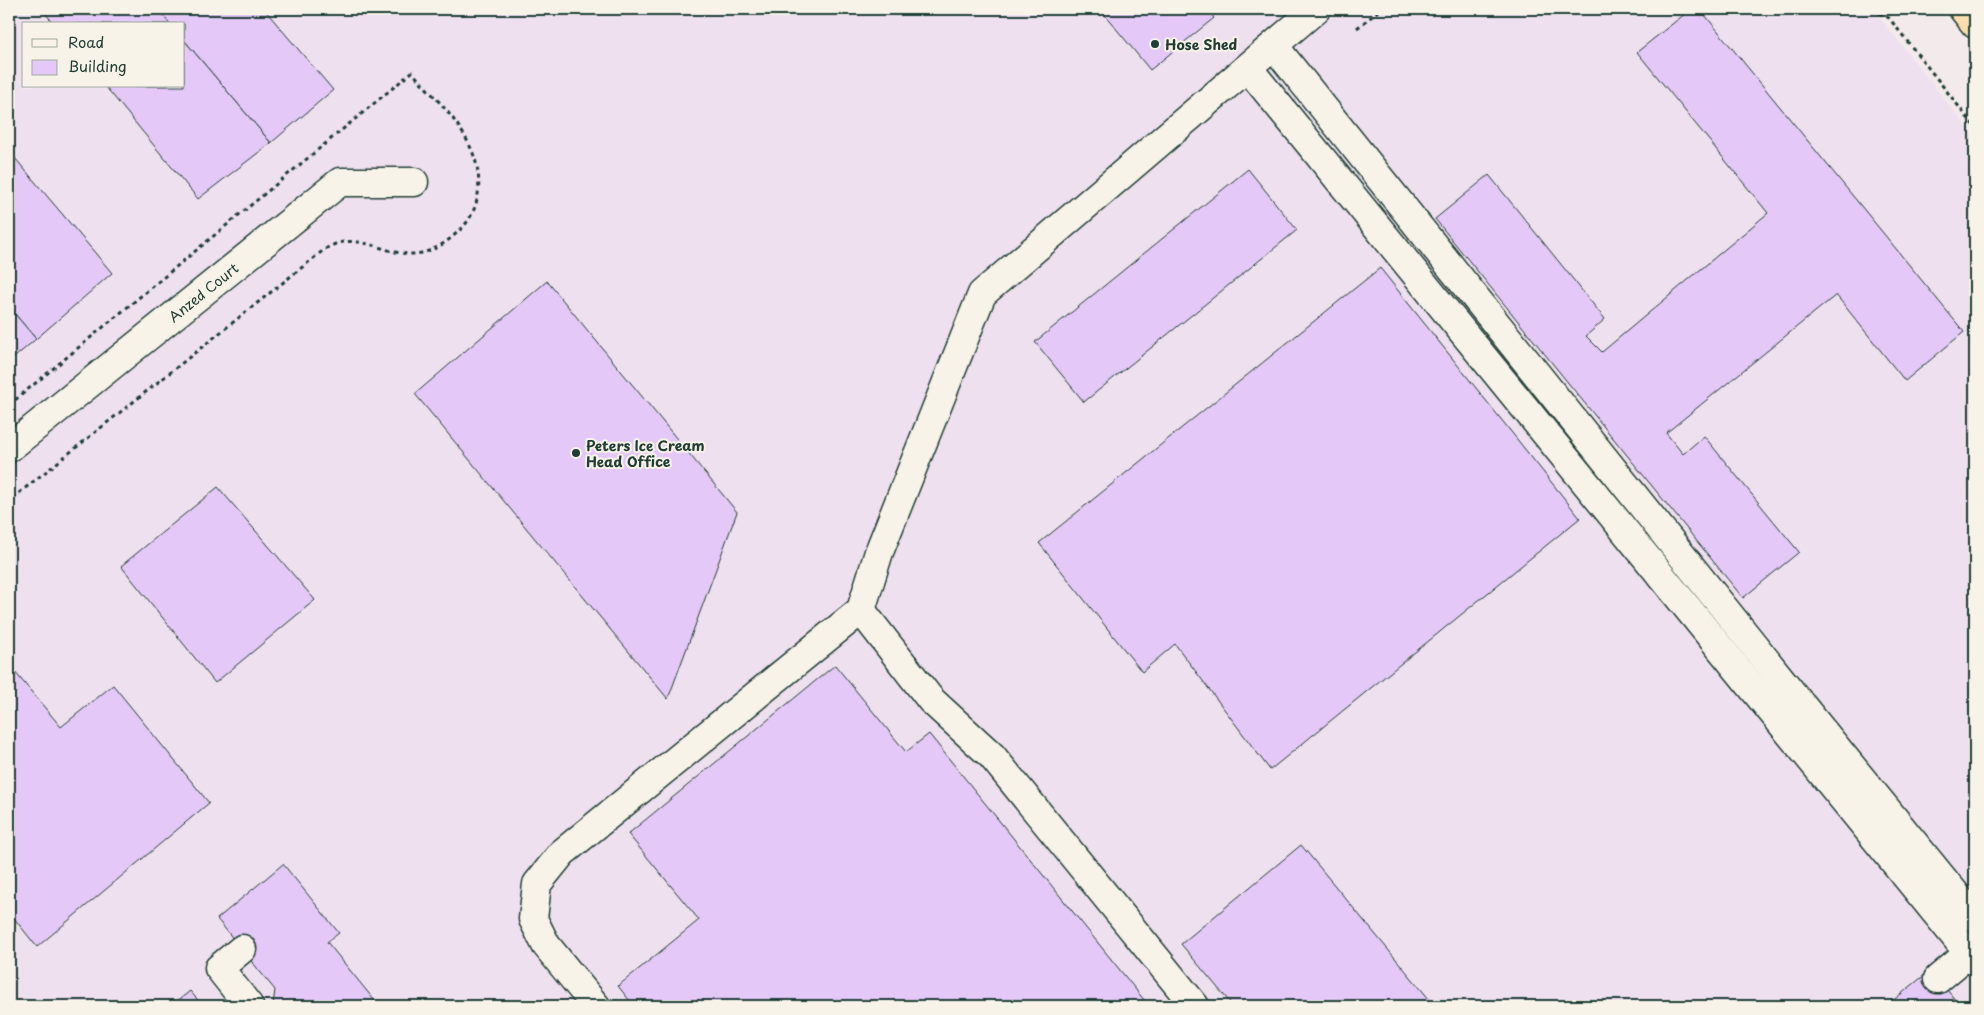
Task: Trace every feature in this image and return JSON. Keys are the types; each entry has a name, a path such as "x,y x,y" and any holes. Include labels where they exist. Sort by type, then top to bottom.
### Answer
{"highway":[{"path":"1963,9 1975,24"}],"street":[{"path":"596,1006 546,945 533,919 537,884 562,853 861,610 879,552 982,294 1316,9"},
{"path":"1274,46 1804,708 1975,918"},
{"path":"1248,68 1973,954 1938,979"},
{"name":"Anzed Court","path":"9,448 340,182 414,182"},
{"path":"861,610 931,700 992,756 1195,1006"},
{"path":"242,949 218,968 249,1006"}],"path":[{"path":"1357,28 1381,9"},
{"path":"1872,9 1889,18 1975,127"},
{"path":"9,405 412,72 458,126 477,164 479,183 476,206 466,225 449,241 434,250 414,254 393,253 355,242 339,242 325,249 9,501"},
{"path":"1970,1006 1975,1002"}],"shaded area":[{"path":"9,9 1873,9 1975,138 1975,1006 9,1006"}],"building":[{"path":"42,9 158,9 168,22 52,22"},
{"path":"158,9 264,9 333,90 271,143 185,41 185,22 168,22"},
{"name":"Hose Shed","path":"1100,9 1207,9 1214,18 1150,70"},
{"path":"1691,9 1700,9 1964,332 1905,381 1836,295 1666,433 1683,454 1704,436 1799,552 1743,598 1435,219 1489,175 1605,319 1586,336 1602,352 1768,213 1637,52"},
{"path":"185,41 271,143 198,199 107,88 185,88"},
{"path":"9,151 112,273 36,339 9,307"},
{"path":"1248,169 1297,230 1084,402 1035,342"},
{"path":"1380,268 1580,518 1270,770 1175,644 1142,672 1039,543"},
{"name":"Peters Ice Cream Head Office","path":"547,281 737,512 668,699 415,394"},
{"path":"9,307 36,339 9,362"},
{"path":"218,487 315,600 215,683 121,566"},
{"path":"9,665 61,727 113,685 209,803 37,947 9,912"},
{"path":"835,665 906,752 929,734 1149,1006 634,1006 618,986 699,920 628,834"},
{"path":"1301,845 1435,1006 1233,1006 1181,944"},
{"path":"283,864 339,933 327,942 379,1006 273,1005 275,990 217,919"},
{"path":"1931,970 1960,1006 1886,1006"},
{"path":"190,991 203,1006 171,1006"}],"place":[{"name":"Hose Shed","path":"1155,44"},
{"name":"Peters Ice Cream Head Office","path":"576,453"}]}
